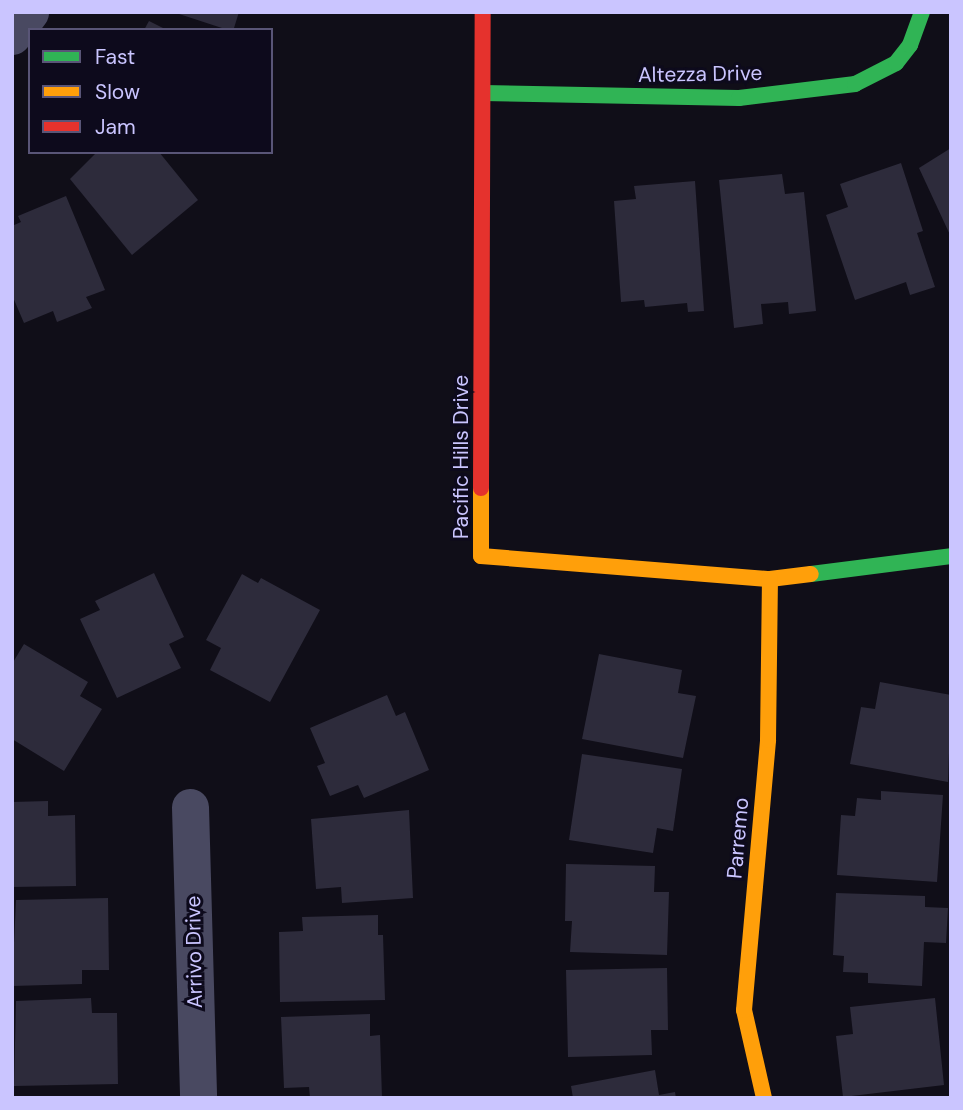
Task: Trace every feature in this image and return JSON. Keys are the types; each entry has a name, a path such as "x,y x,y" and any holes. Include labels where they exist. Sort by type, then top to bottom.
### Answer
{"street":[{"path":"12,36 30,12"},
{"name":"Pacific Hills Drive","path":"483,12 481,556 770,579 951,556"},
{"name":"Altezza Drive","path":"483,93 739,98 855,84 896,63 910,45 922,12"},
{"name":"Parremo","path":"764,1098 744,1010 768,740 770,579"},
{"name":"Arrivo Drive","path":"190,807 198,1098"}],"building":[{"path":"173,12 239,12 234,28 222,28"},
{"path":"149,21 163,28 145,28"},
{"path":"951,148 951,237 919,168"},
{"path":"95,154 161,154 198,200 132,255 70,179"},
{"path":"901,163 923,231 917,233 935,287 910,295 906,282 855,300 826,215 848,207 840,184"},
{"path":"782,174 785,194 804,192 816,311 789,314 788,302 761,304 763,324 734,328 719,180"},
{"path":"695,181 704,311 688,312 687,303 645,307 644,300 621,302 614,201 636,199 634,186"},
{"path":"66,196 105,290 86,297 92,308 57,322 53,311 24,323 12,295 12,226 21,222 18,216"},
{"path":"154,573 184,637 169,644 181,668 117,698 80,619 100,610 95,601"},
{"path":"242,574 258,583 261,578 320,610 270,702 210,670 221,648 206,640"},
{"path":"24,644 88,682 80,696 102,709 64,771 12,739 12,664"},
{"path":"599,654 682,670 678,693 696,696 683,758 582,739"},
{"path":"880,682 951,695 948,782 850,764 861,707 875,709"},
{"path":"387,695 396,716 405,712 429,770 364,798 358,785 330,796 317,766 325,763 310,728"},
{"path":"582,754 682,769 673,831 657,828 653,853 569,840"},
{"path":"881,791 943,795 937,882 837,875 841,815 855,816 857,798 881,800"},
{"path":"48,801 48,816 75,815 76,886 12,887 12,802"},
{"path":"409,810 413,898 342,903 341,887 316,889 311,819"},
{"path":"566,864 655,866 654,892 669,892 667,955 570,952 572,921 565,921"},
{"path":"836,893 925,896 925,907 948,908 946,943 924,942 922,986 868,983 868,973 843,972 844,956 833,955"},
{"path":"108,898 109,970 82,970 82,984 12,986 16,900"},
{"path":"378,915 378,935 383,935 385,1000 280,1002 279,932 303,931 302,917"},
{"path":"667,968 668,1030 651,1030 652,1055 568,1057 566,970"},
{"path":"91,998 92,1013 117,1013 118,1084 14,1086 16,1001"},
{"path":"935,998 944,1085 843,1097 836,1036 853,1034 850,1007"},
{"path":"370,1014 370,1036 380,1035 382,1098 310,1098 309,1087 284,1088 281,1017"},
{"path":"655,1070 659,1095 675,1092 676,1098 573,1098 571,1086"}],"traffic: fast":[{"path":"483,93 739,98 855,84 896,63 910,45 922,12"},
{"path":"811,574 951,556"}],"traffic: slow":[{"path":"481,488 481,556 770,579 811,574"},
{"path":"764,1098 744,1010 768,740 770,579"}],"traffic: jam":[{"path":"481,488 483,12"}]}
